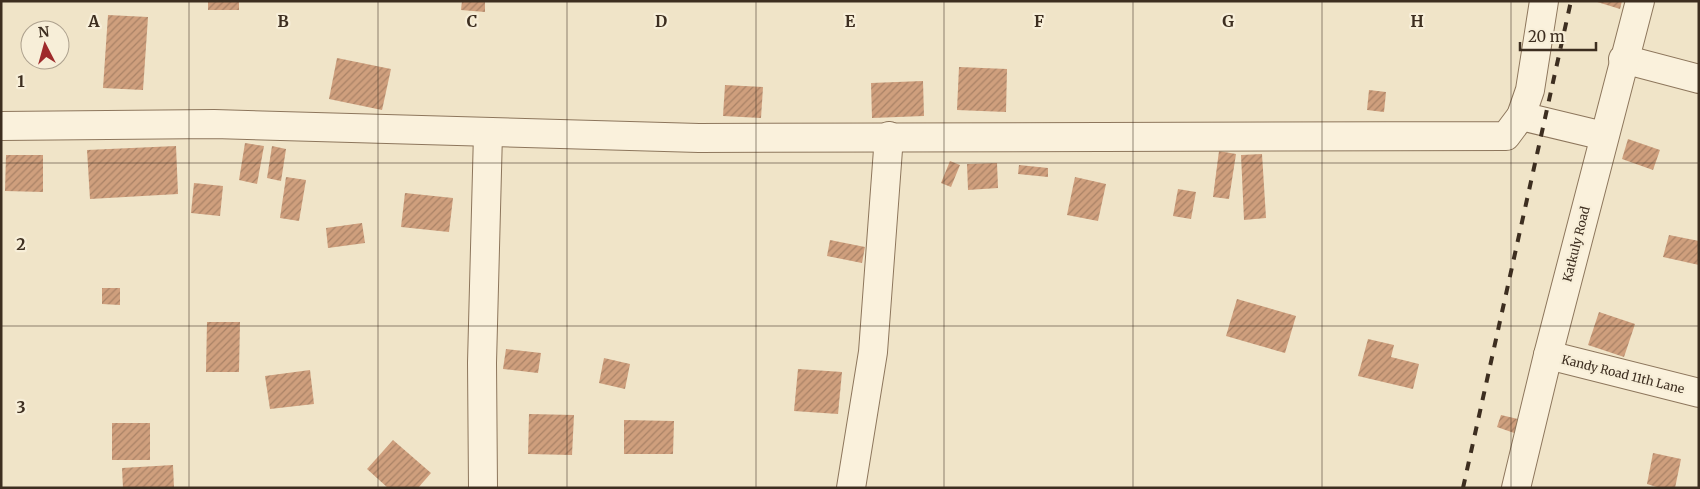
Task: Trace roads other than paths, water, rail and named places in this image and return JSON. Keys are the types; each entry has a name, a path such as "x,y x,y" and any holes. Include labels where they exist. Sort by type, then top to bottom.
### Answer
{"street":[{"path":"1514,126 1530,90 1544,1"},
{"name":"Katkuly Road","path":"1516,488 1548,355 1640,1"},
{"path":"1624,59 1699,79"},
{"path":"1,126 214,124 699,138 1514,126 1604,136"},
{"path":"483,488 482,363 488,133"},
{"path":"851,488 873,352 888,136"},
{"name":"Kandy Road 11th Lane","path":"1548,355 1699,393"}],"railway":[{"path":"1463,488 1571,1"}]}
